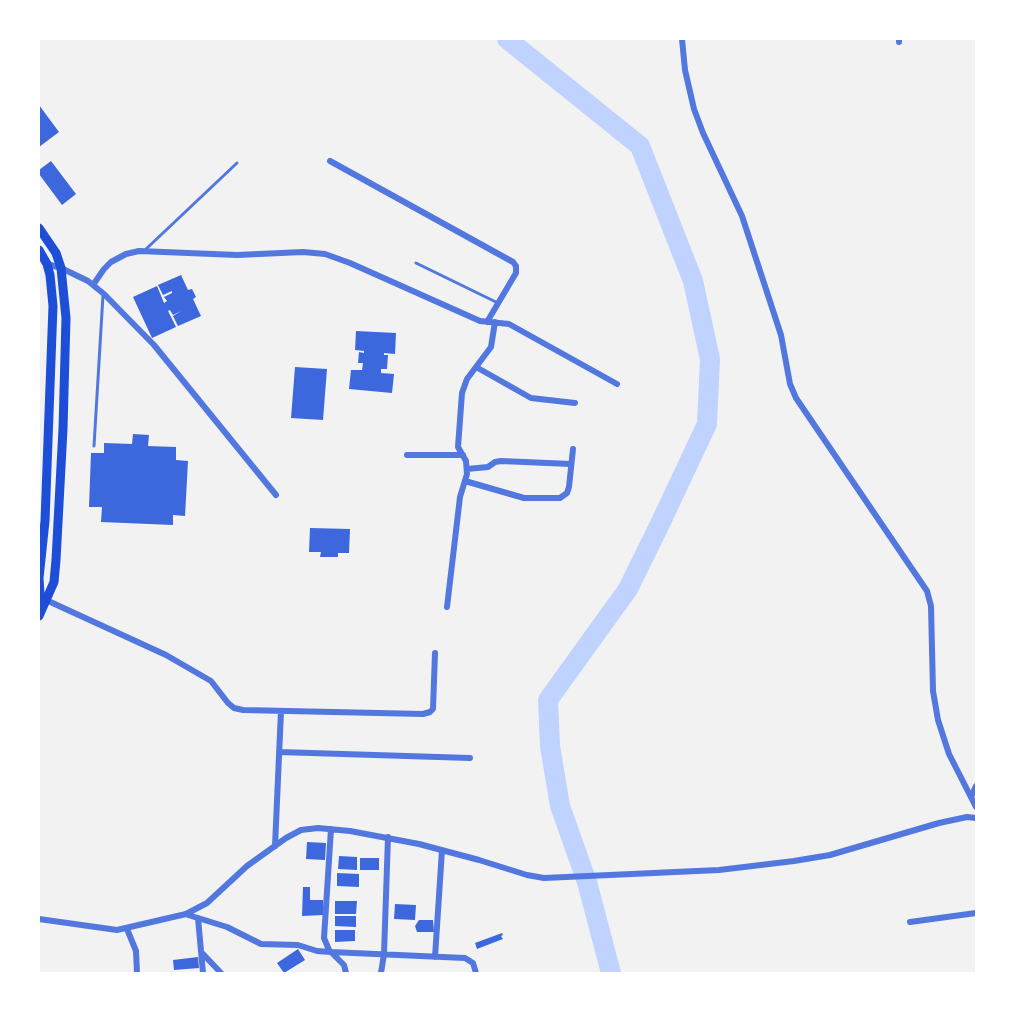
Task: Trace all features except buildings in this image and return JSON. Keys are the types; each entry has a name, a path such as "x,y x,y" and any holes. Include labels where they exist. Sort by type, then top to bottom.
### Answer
{"main road":[{"path":"39,228 56,253 61,268 66,318 56,560 54,582 40,614"},
{"path":"39,250 51,275 53,306 45,520 39,578 40,614"}],"street":[{"path":"682,39 685,70 694,108 703,133 742,216 781,335 790,384 796,398 890,534 930,598 933,691 938,720 949,754 976,807"},
{"path":"330,161 513,262 516,266 516,273 487,322"},
{"path":"93,285 111,262 126,254 144,251 237,255 303,252 325,254 462,314 487,322 509,324 617,384"},
{"path":"47,264 61,268 93,285 104,294 154,345 276,495"},
{"path":"447,607 460,497 467,469 466,461 458,447 462,393 467,379 491,347 495,322"},
{"path":"476,367 531,398 575,403"},
{"path":"465,481 524,498 564,497 567,493 573,449"},
{"path":"407,455 463,455"},
{"path":"467,469 488,467 501,461 571,464"},
{"path":"39,590 51,590"},
{"path":"46,600 166,655 211,681 234,708 423,714 433,709 435,653"},
{"path":"275,846 281,711"},
{"path":"279,753 470,758"},
{"path":"971,797 976,786"},
{"path":"39,919 117,930 184,914 207,903 247,866 275,846 301,830 318,828 388,837 544,878 719,870 830,855 939,823 967,817 976,818"},
{"path":"331,829 324,939 331,952 344,965 346,973"},
{"path":"381,973 384,954 388,837"},
{"path":"435,957 442,850"},
{"path":"910,922 976,913"},
{"path":"184,914 227,927 261,944 298,945 317,951 331,952 465,958 473,963 476,973"},
{"path":"198,918 203,973"},
{"path":"127,929 136,951 137,973"},
{"path":"203,954 221,973"}],"lane":[{"path":"144,251 237,163"},
{"path":"416,263 498,303"},
{"path":"94,446 104,294"}],"waterway":[{"path":"507,39 640,146 693,281 710,359 707,424 659,526 628,589 548,700 550,746 560,806 587,882 611,973"}]}
